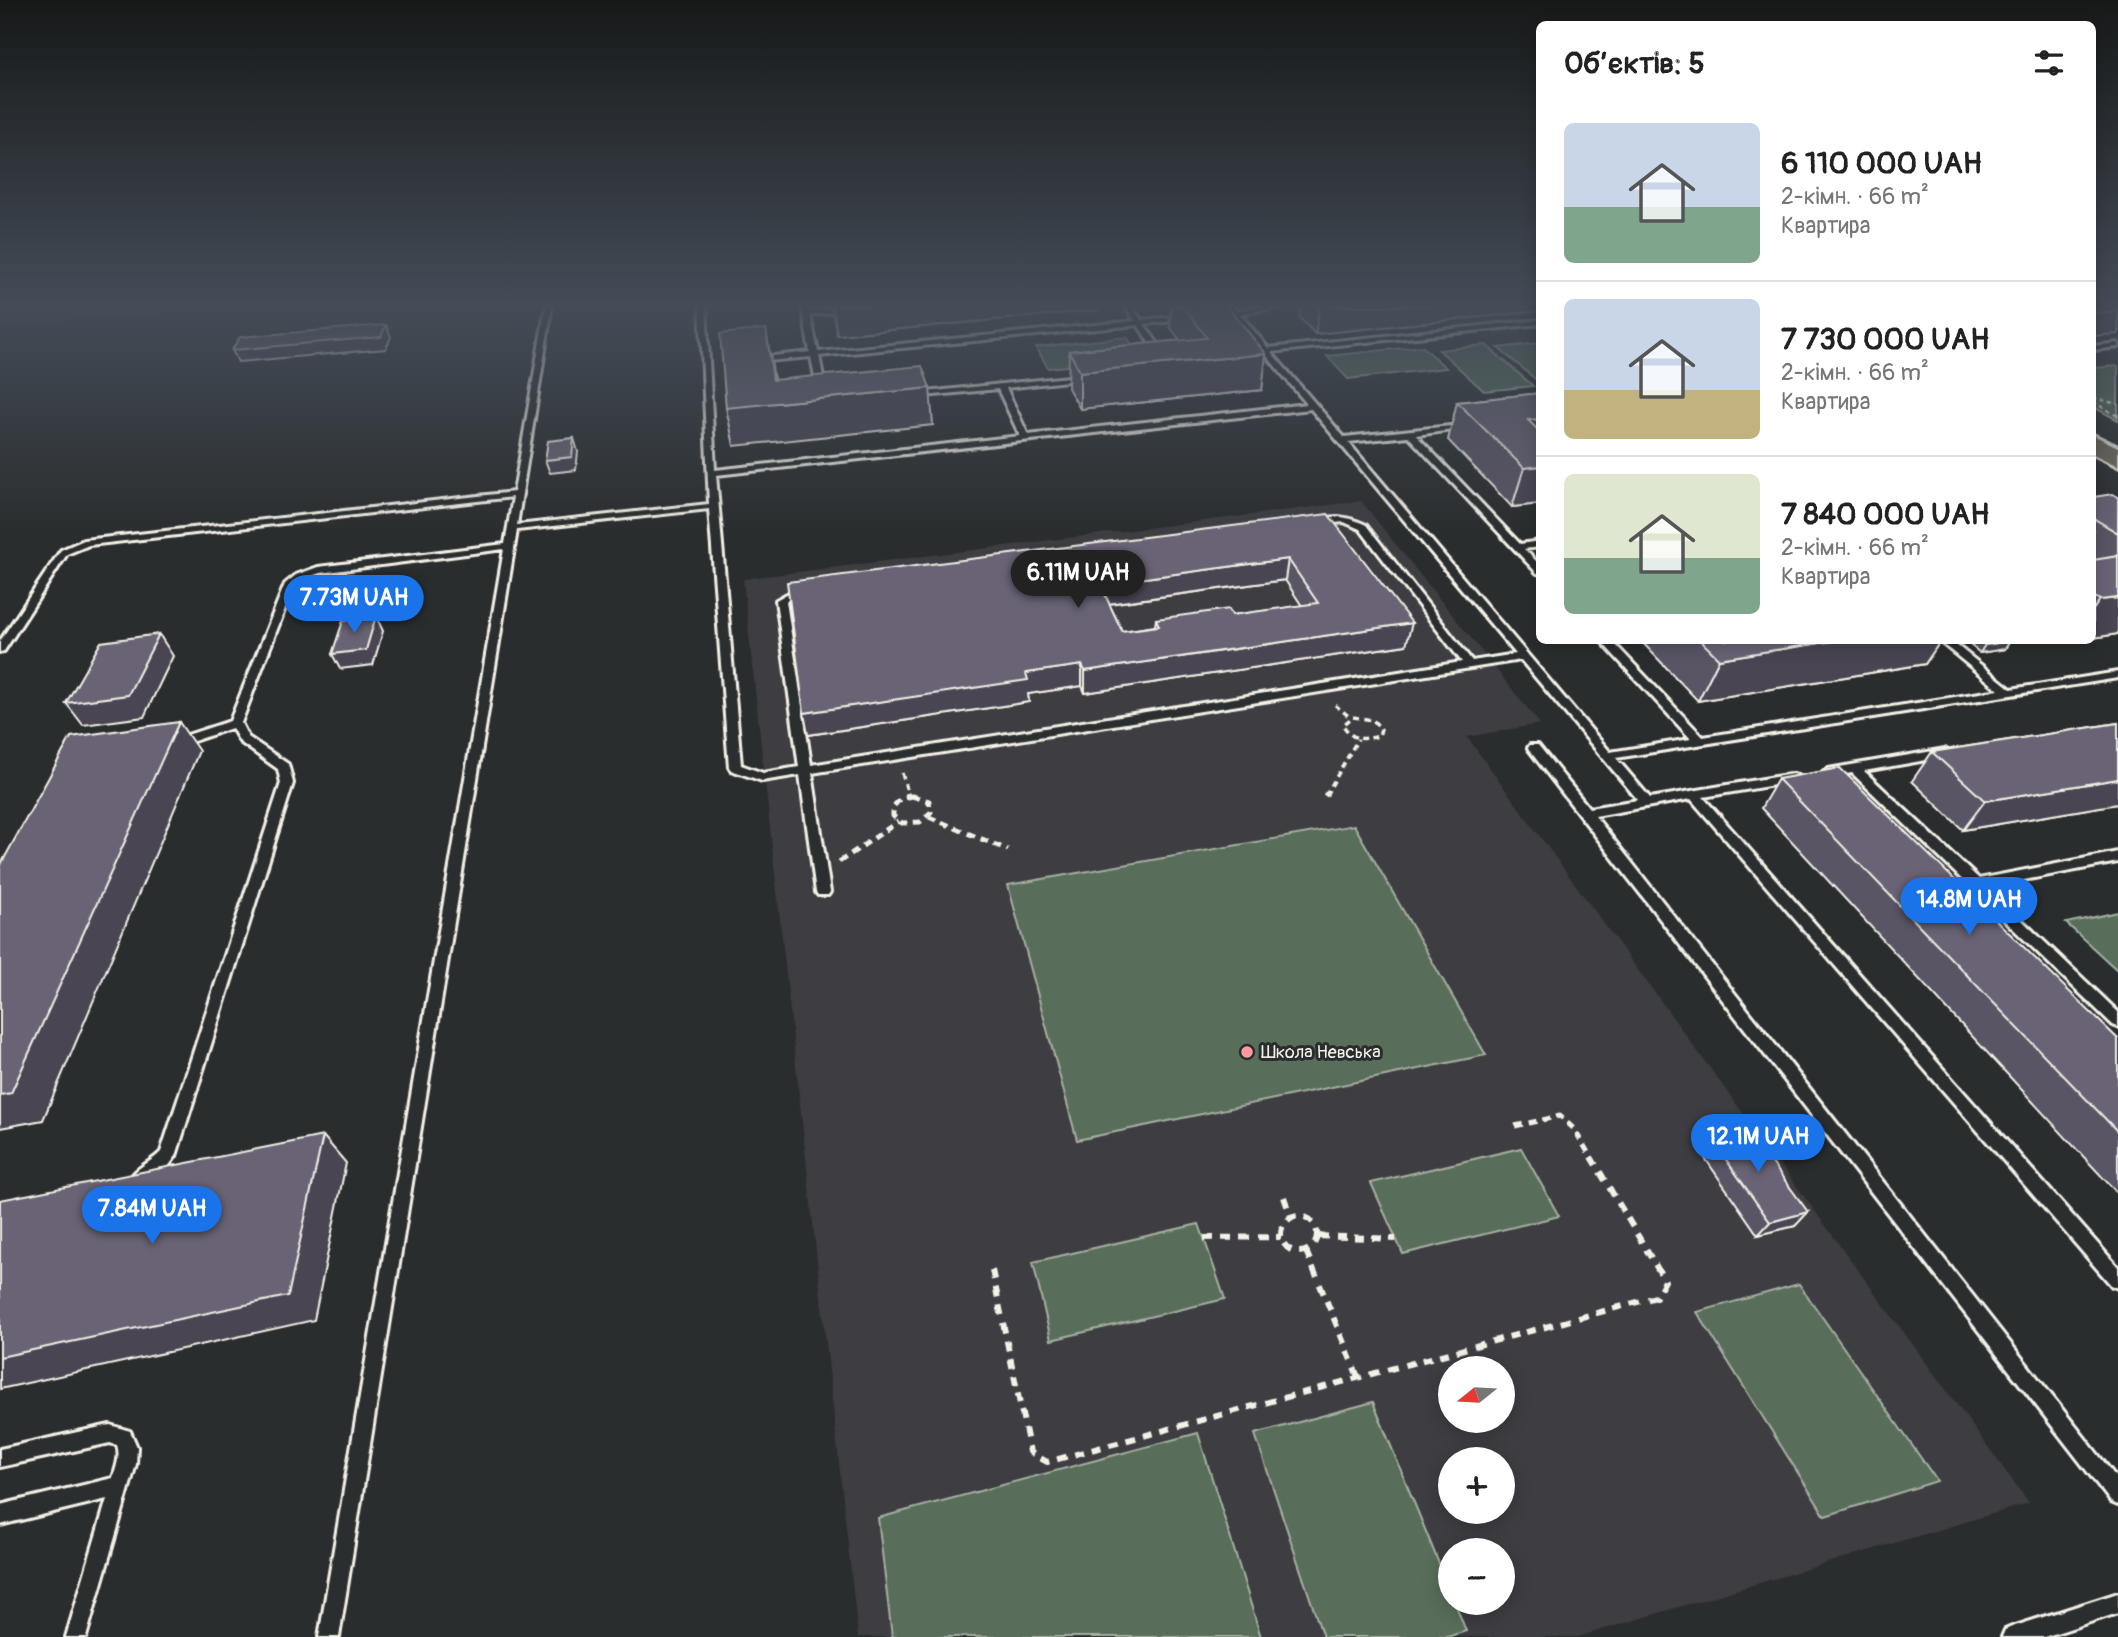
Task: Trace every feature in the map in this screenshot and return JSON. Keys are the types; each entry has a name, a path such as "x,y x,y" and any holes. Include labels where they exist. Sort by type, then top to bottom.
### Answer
{"lane":[{"path":"329,1637 536,382"},
{"path":"707,382 711,472 735,767 762,777 1523,656"},
{"path":"820,382 824,401"},
{"path":"906,397 1034,382"},
{"path":"1293,382 1647,803"},
{"path":"1000,386 1025,438"},
{"path":"711,472 1312,406"},
{"path":"1341,440 1477,425"},
{"path":"1410,433 1536,567"},
{"path":"0,649 64,552 87,542 518,494"},
{"path":"512,528 714,506"},
{"path":"1304,525 1345,519 1363,527 1470,665"},
{"path":"1517,547 1536,545"},
{"path":"235,723 290,584 299,577 317,570 509,547"},
{"path":"812,587 798,589 781,600 824,892"},
{"path":"1609,644 1700,741"},
{"path":"1948,644 2008,692"},
{"path":"1607,757 2118,675"},
{"path":"158,747 235,723"},
{"path":"131,1180 148,1173 168,1156 287,783 284,766 244,739 235,723"},
{"path":"1534,748 2118,1495"},
{"path":"1814,775 1960,751"},
{"path":"1854,768 2118,1021"},
{"path":"1586,813 1801,777"},
{"path":"1694,795 2118,1280"},
{"path":"1976,884 2118,857"},
{"path":"0,1458 110,1434 123,1438 128,1447 120,1486 76,1637"},
{"path":"0,1515 120,1486"},
{"path":"2012,1637 2118,1603"}],"path":[{"path":"2096,400 2118,404"},
{"path":"2096,402 2118,416"},
{"path":"1365,716 1379,725 1379,736 1369,740 1358,739 1343,729 1348,718 1365,716"},
{"path":"1325,796 1358,739"},
{"path":"919,796 929,801 932,809 929,817 916,823 899,821 893,816 893,807 900,799 919,796"},
{"path":"929,817 1008,850"},
{"path":"821,874 899,821"},
{"path":"992,1270 1030,1452 1047,1462 1656,1297 1665,1281 1574,1129 1560,1116 1515,1126"},
{"path":"1284,1198 1291,1217"},
{"path":"1291,1217 1309,1220 1318,1236 1314,1247 1306,1251 1291,1249 1281,1237 1283,1224 1291,1217"},
{"path":"1318,1236 1396,1239"},
{"path":"1205,1238 1281,1237"},
{"path":"1306,1251 1358,1377"}],"shaded area":[{"name":"Школа Невська","path":"1361,501 1540,724 1467,737 2029,1503 1578,1637 858,1637 743,579"}],"green space":[{"path":"1475,382 1529,382 1533,386 1484,391"},
{"path":"2096,382 2118,382 2118,420 2096,409"},
{"path":"1354,825 1486,1055 1077,1140 1008,885"},
{"path":"2118,912 2118,971 2066,923"},
{"path":"1521,1148 1559,1216 1403,1254 1371,1183"},
{"path":"1199,1224 1225,1299 1051,1340 1033,1262"},
{"path":"1799,1284 1937,1481 1825,1516 1697,1312"},
{"path":"1373,1402 1438,1561 1438,1615 1460,1615 1466,1631 1447,1637 1323,1637 1255,1434"},
{"path":"1198,1433 1261,1637 892,1637 878,1518"}],"building":[{"path":"724,382 928,382 930,388 726,408"},
{"path":"1536,393 1536,419 1528,420 1536,428 1536,466 1524,468 1457,402"},
{"path":"574,438 572,457 545,460 548,441"},
{"path":"2113,494 2118,497 2118,533 2096,520 2096,497"},
{"path":"1328,514 1412,623 1085,671 1082,665 1026,673 1028,680 804,713 787,582","holes":["1288,559 1318,603 1232,615 1229,609 1156,619 1159,626 1122,631 1100,584"]},
{"path":"2118,556 2118,598 2100,600 2096,598 2096,560"},
{"path":"376,616 366,650 332,654 343,621"},
{"path":"159,634 128,695 66,703 101,642"},
{"path":"1704,644 1814,644 1719,659"},
{"path":"179,722 11,1093 0,1095 0,866 71,737"},
{"path":"2118,723 2118,779 1985,801 1932,752"},
{"path":"1840,768 2118,1039 2118,1132 1778,779"},
{"path":"1745,1126 1808,1212 1770,1222 1708,1134"},
{"path":"323,1136 288,1296 0,1357 0,1200"}],"place":[{"name":"Школа Невська","path":"1247,1052"}]}
